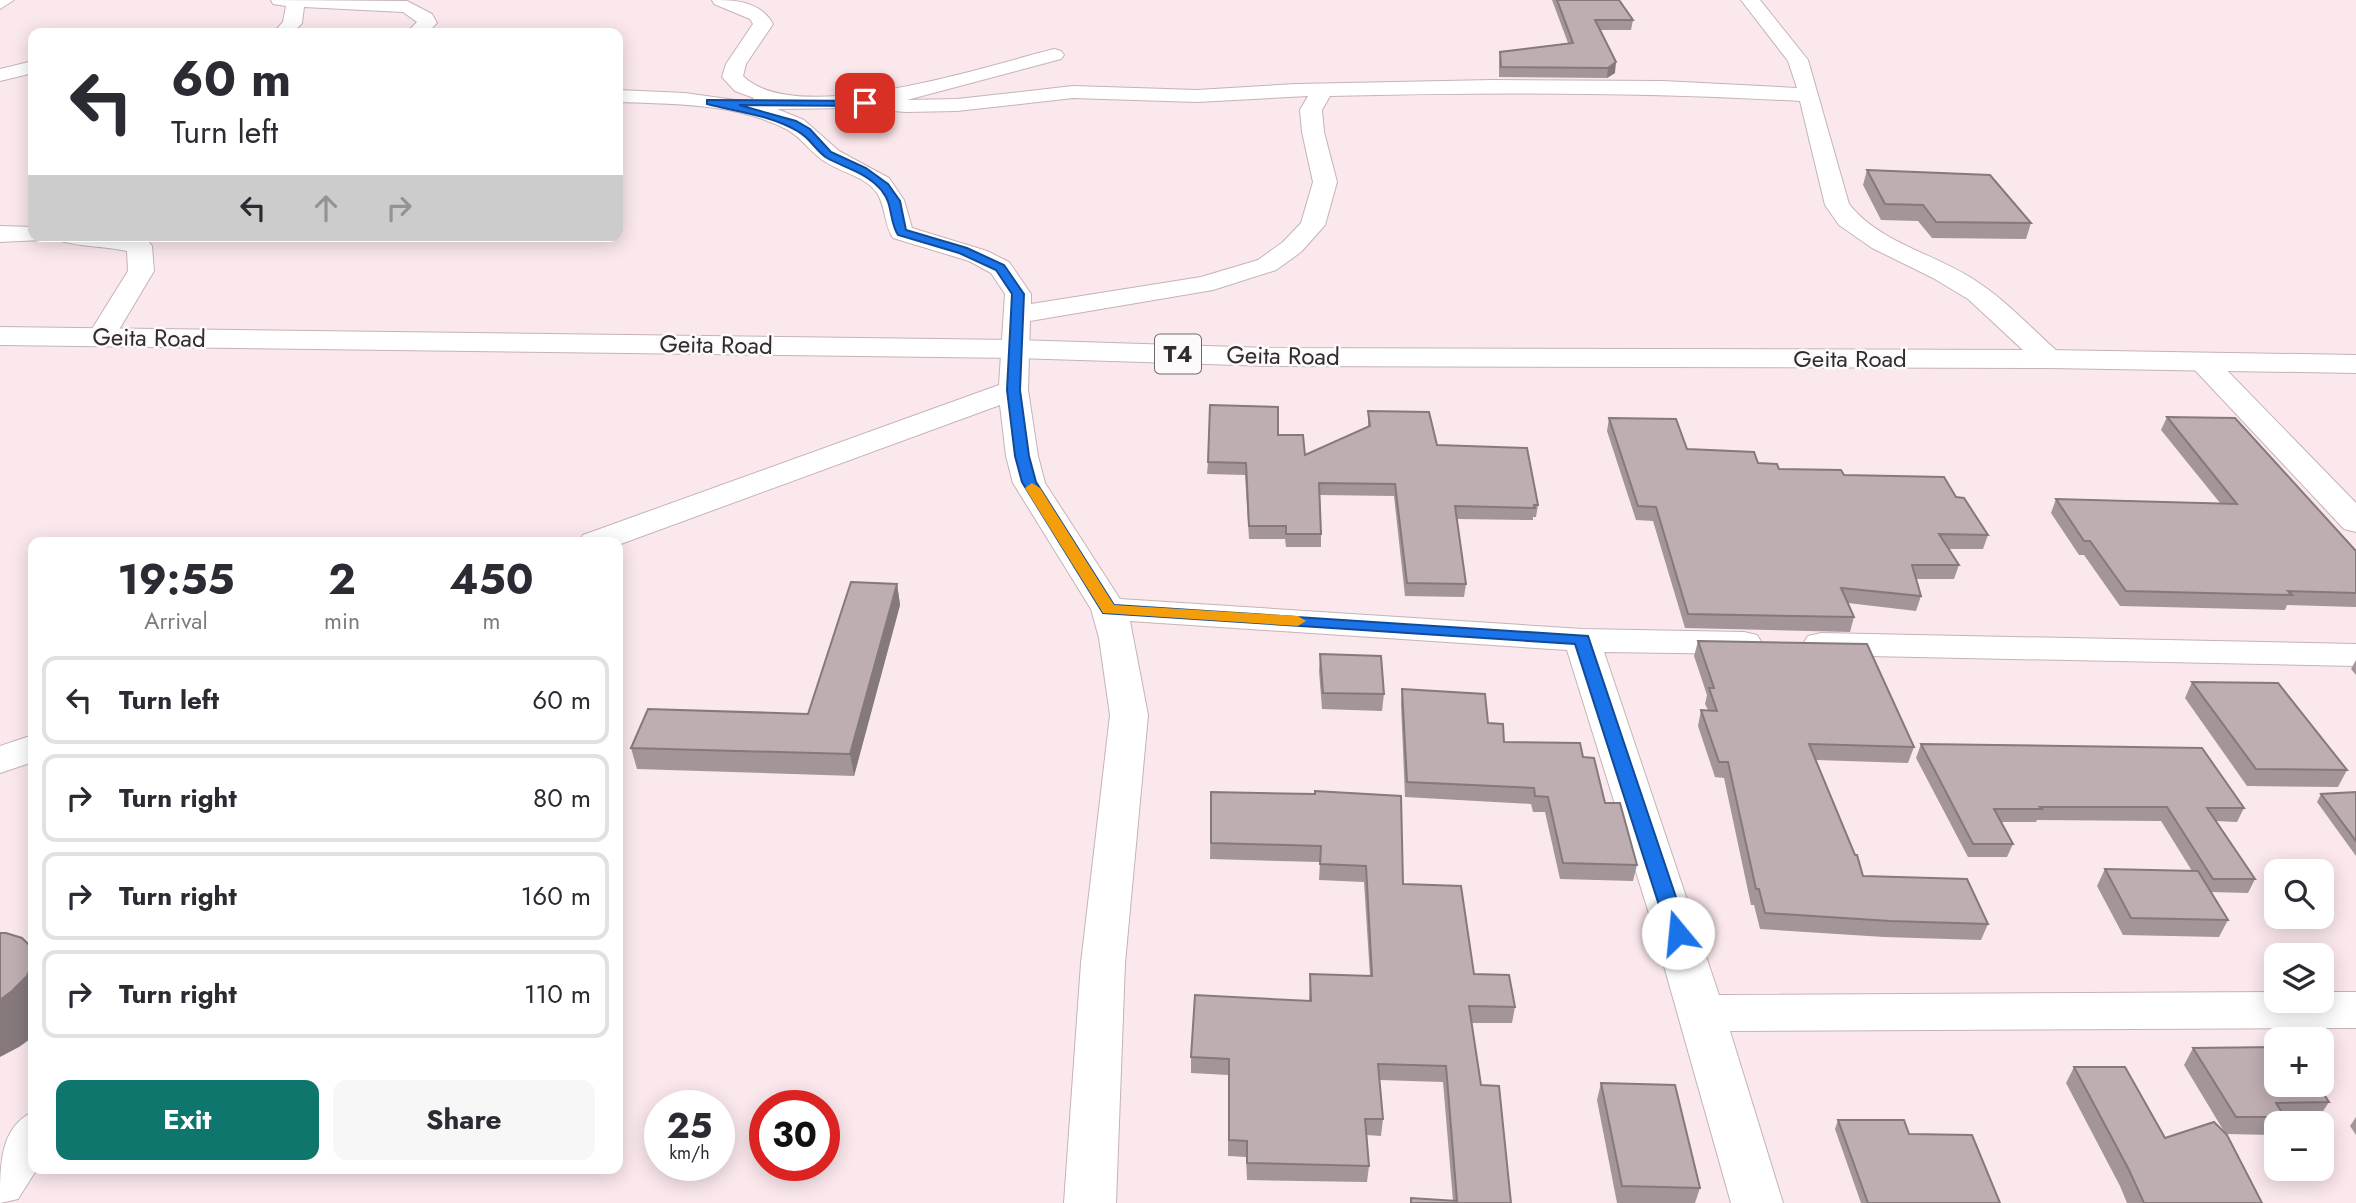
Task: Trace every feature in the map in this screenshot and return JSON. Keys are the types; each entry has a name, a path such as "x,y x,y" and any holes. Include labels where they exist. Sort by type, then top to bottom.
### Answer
{"highway":[{"name":"Geita Road","path":"0,336 1015,332 1270,357 2049,359 2356,364"}],"street":[{"path":"721,0 758,15 763,24 736,64 732,77 742,87 793,103"},
{"path":"1751,0 1798,60 1837,205 1842,214 1874,237 1976,292 2049,359"},
{"path":"288,28 292,23 288,1 413,9 425,18 427,23 422,28"},
{"path":"623,96 710,102 849,101 895,96 1054,55"},
{"path":"0,75 28,68"},
{"path":"849,101 906,106 957,105 1073,92 1197,96 1322,90 1663,86 1808,95"},
{"path":"0,90 22,91"},
{"path":"1015,332 1204,284 1267,265 1275,259 1313,225 1317,212 1325,182 1321,157 1312,132 1311,110 1322,90"},
{"path":"710,102 792,123 806,131 827,154 862,170 884,186 895,201 897,225 902,233 963,250 1000,268 1018,294 1013,390 1022,456 1029,482 1109,609 1124,674 1129,715 1103,963 1090,1203"},
{"path":"0,234 28,235"},
{"path":"101,337 141,271 139,246 122,242"},
{"path":"2203,362 2356,522"},
{"path":"609,537 1013,390"},
{"path":"1109,609 1582,640 2356,655"},
{"path":"1582,640 1637,800 1703,1013 1756,1203"},
{"path":"0,760 28,750"},
{"path":"1703,1013 2356,1010"},
{"path":"0,1183 28,1141"}],"building":[{"path":"1557,0 1619,0 1633,20 1595,20 1616,62 1608,68 1501,67 1500,52 1573,43"},
{"path":"1867,170 1990,175 2031,223 1936,222 1923,205 1885,204"},
{"path":"1210,405 1278,407 1278,435 1303,435 1305,455 1370,426 1368,411 1429,412 1437,445 1527,448 1538,505 1534,505 1535,508 1455,506 1466,584 1407,583 1395,484 1319,483 1321,534 1286,534 1286,526 1249,526 1246,463 1208,462"},
{"path":"2167,417 2235,418 2356,551 2356,593 2288,591 2292,595 2126,591 2090,541 2084,541 2056,499 2237,504"},
{"path":"1609,418 1676,419 1687,449 1754,452 1758,463 1777,464 1779,469 1841,470 1844,475 1944,477 1956,497 1964,498 1988,535 1939,534 1959,565 1912,565 1921,596 1841,588 1854,617 1688,614 1656,507 1638,506"},
{"path":"851,582 897,584 850,754 631,748 648,709 808,714"},
{"path":"1698,641 1867,644 1914,747 1809,744 1857,855 1863,876 1967,879 1988,924 1765,913 1759,889 1756,889 1728,762 1719,762 1701,710 1717,711 1709,688 1714,688"},
{"path":"1320,654 1381,656 1384,694 1323,693"},
{"path":"2192,682 2278,683 2347,770 2256,769"},
{"path":"1402,689 1485,694 1488,723 1503,724 1504,742 1580,743 1583,757 1594,758 1605,803 1620,803 1637,865 1563,863 1548,797 1535,796 1534,788 1407,782"},
{"path":"1921,744 2202,748 2244,808 2207,808 2255,879 2213,879 2167,807 1994,809 2013,844 1973,844"},
{"path":"1315,791 1401,796 1403,884 1461,886 1474,974 1509,975 1515,1007 1469,1006 1481,1085 1499,1086 1511,1203 1411,1203 1411,1198 1457,1201 1446,1066 1378,1064 1383,1119 1365,1119 1369,1166 1247,1163 1247,1141 1229,1140 1229,1059 1191,1057 1195,995 1311,1001 1310,974 1372,976 1366,866 1320,864 1321,846 1211,843 1211,792 1315,794"},
{"path":"2356,792 2356,841 2321,794"},
{"path":"2105,869 2198,871 2228,920 2131,918"},
{"path":"0,933 6,933 22,938 28,944 28,973 0,1000"},
{"path":"2264,1047 2264,1097 2326,1097 2329,1102 2276,1103 2281,1111 2264,1111 2264,1117 2236,1117 2193,1048"},
{"path":"2074,1067 2125,1067 2165,1138 2214,1122 2227,1135 2262,1203 2144,1203"},
{"path":"1601,1083 1675,1085 1700,1188 1622,1186"},
{"path":"1838,1120 1904,1120 1909,1134 1972,1135 2000,1203 1868,1203"}],"slow traffic":[{"path":"1032,488 1109,609 1298,621"}],"route":[{"path":"865,103 710,102 792,123 806,131 827,154 862,170 884,186 895,201 897,225 902,233 912,238 963,250 1000,268 1018,294 1013,390 1022,456 1029,482 1109,609 1582,640 1637,800 1678,933"}]}
